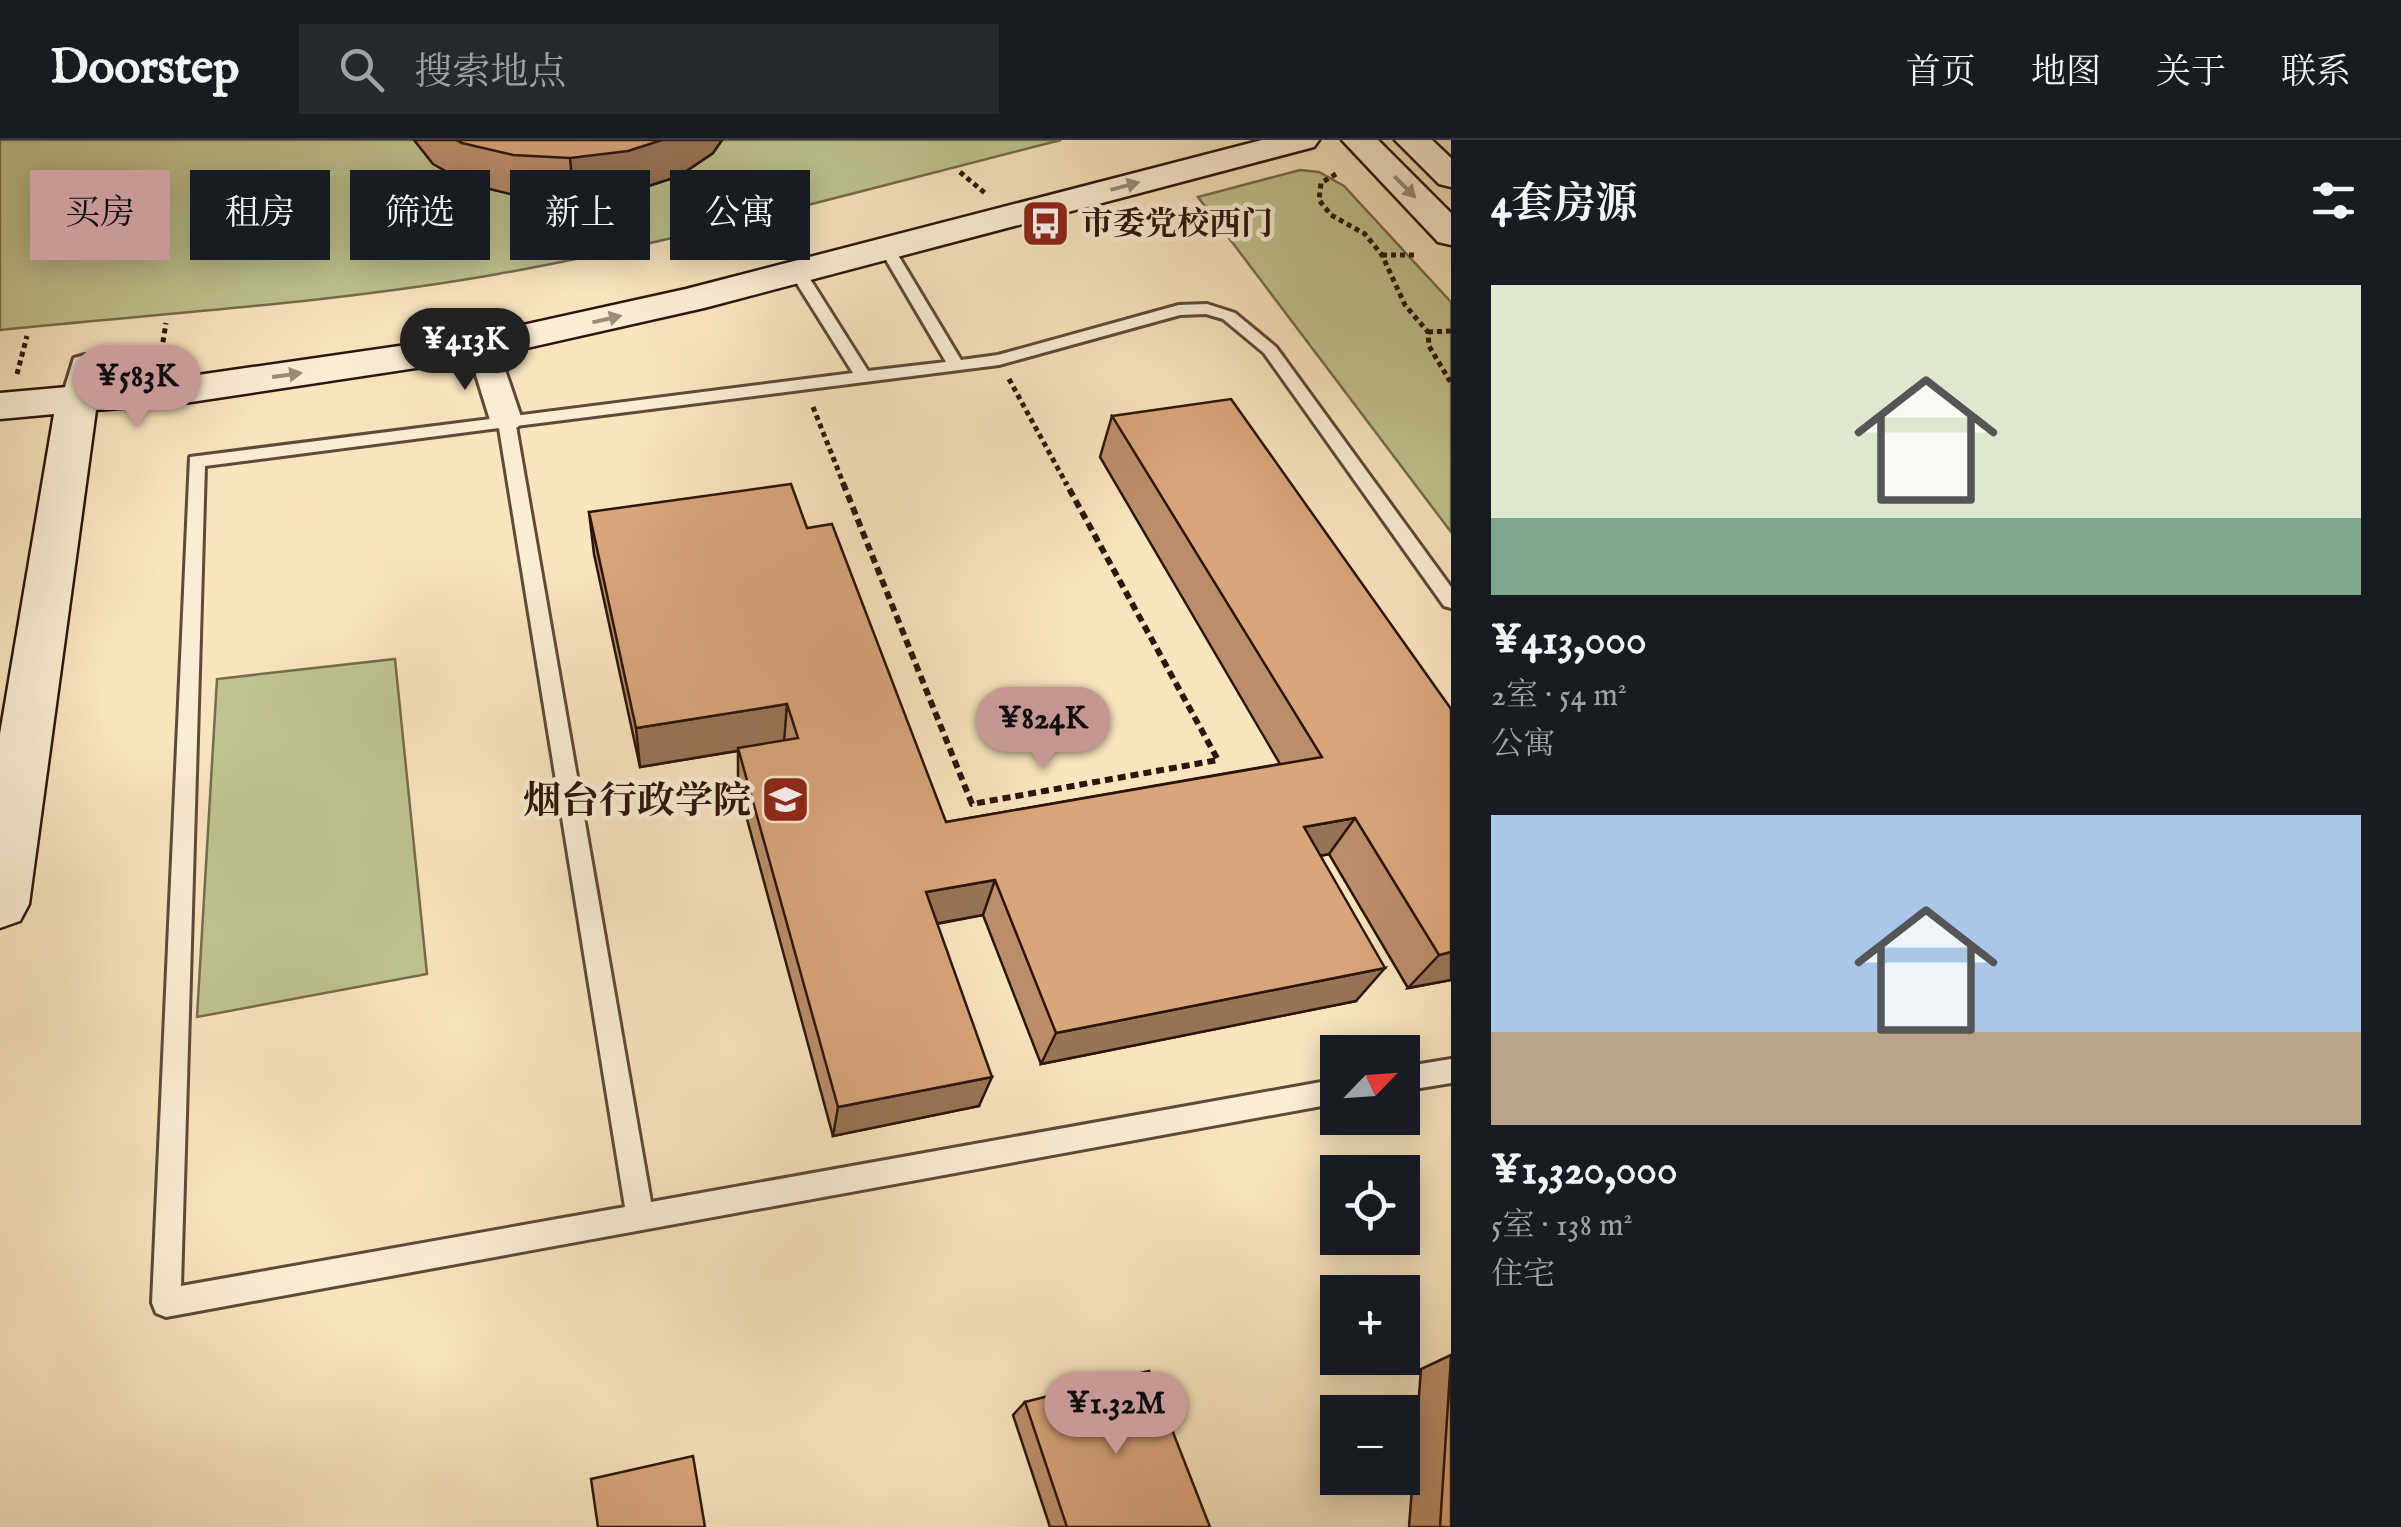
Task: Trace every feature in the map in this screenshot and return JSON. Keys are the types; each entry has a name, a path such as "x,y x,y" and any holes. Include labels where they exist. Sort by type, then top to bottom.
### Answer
{"street":[{"path":"0,406 194,356 543,306 1181,140"},
{"path":"0,372 81,383 210,386 482,346 796,271 1302,140"},
{"path":"1359,140 1451,234"},
{"path":"1412,140 1451,177"},
{"path":"482,346 506,420"},
{"path":"0,904 81,383"}],"lane":[{"path":"887,248 956,365"},
{"path":"796,271 863,376"},
{"path":"1320,1094 166,1303 196,461 999,360 1179,310 1206,309 1229,316 1270,350 1451,602"},
{"path":"506,420 640,1217"},
{"path":"1420,1077 1451,1071"}],"path":[{"path":"1336,174 1321,183 1319,200 1331,215 1365,234 1382,254 1405,305 1428,332 1429,346 1451,383"},
{"path":"1382,254 1418,255"},
{"path":"1428,332 1451,332"},
{"path":"804,383 972,804 1218,760 999,360"}],"green space":[{"path":"0,140 1061,140 810,204 810,170 670,170 670,238 650,242 650,170 510,170 510,260 569,260 436,284 312,300 0,330"},
{"path":"1300,170 1319,172 1344,186 1451,302 1451,532 1198,197"},
{"path":"395,659 427,974 197,1017 217,679"}],"building":[{"path":"456,140 662,140 628,151 570,158 513,155"},
{"path":"1231,399 1451,709 1451,952 1439,955 1355,818 1304,827 1385,968 1056,1033 995,880 926,892 992,1077 838,1107 738,748 798,738 787,704 636,728 589,512 791,484 807,528 832,524 946,822 1322,757 1112,416"},
{"path":"1451,1357 1451,1527 1440,1527"},
{"path":"1149,1371 1210,1527 1067,1527 1025,1402"},
{"path":"693,1456 705,1527 598,1527 591,1479"}],"place":[{"name":"市委党校西门","path":"1046,223"},
{"name":"烟台行政学院","path":"786,800"}]}
